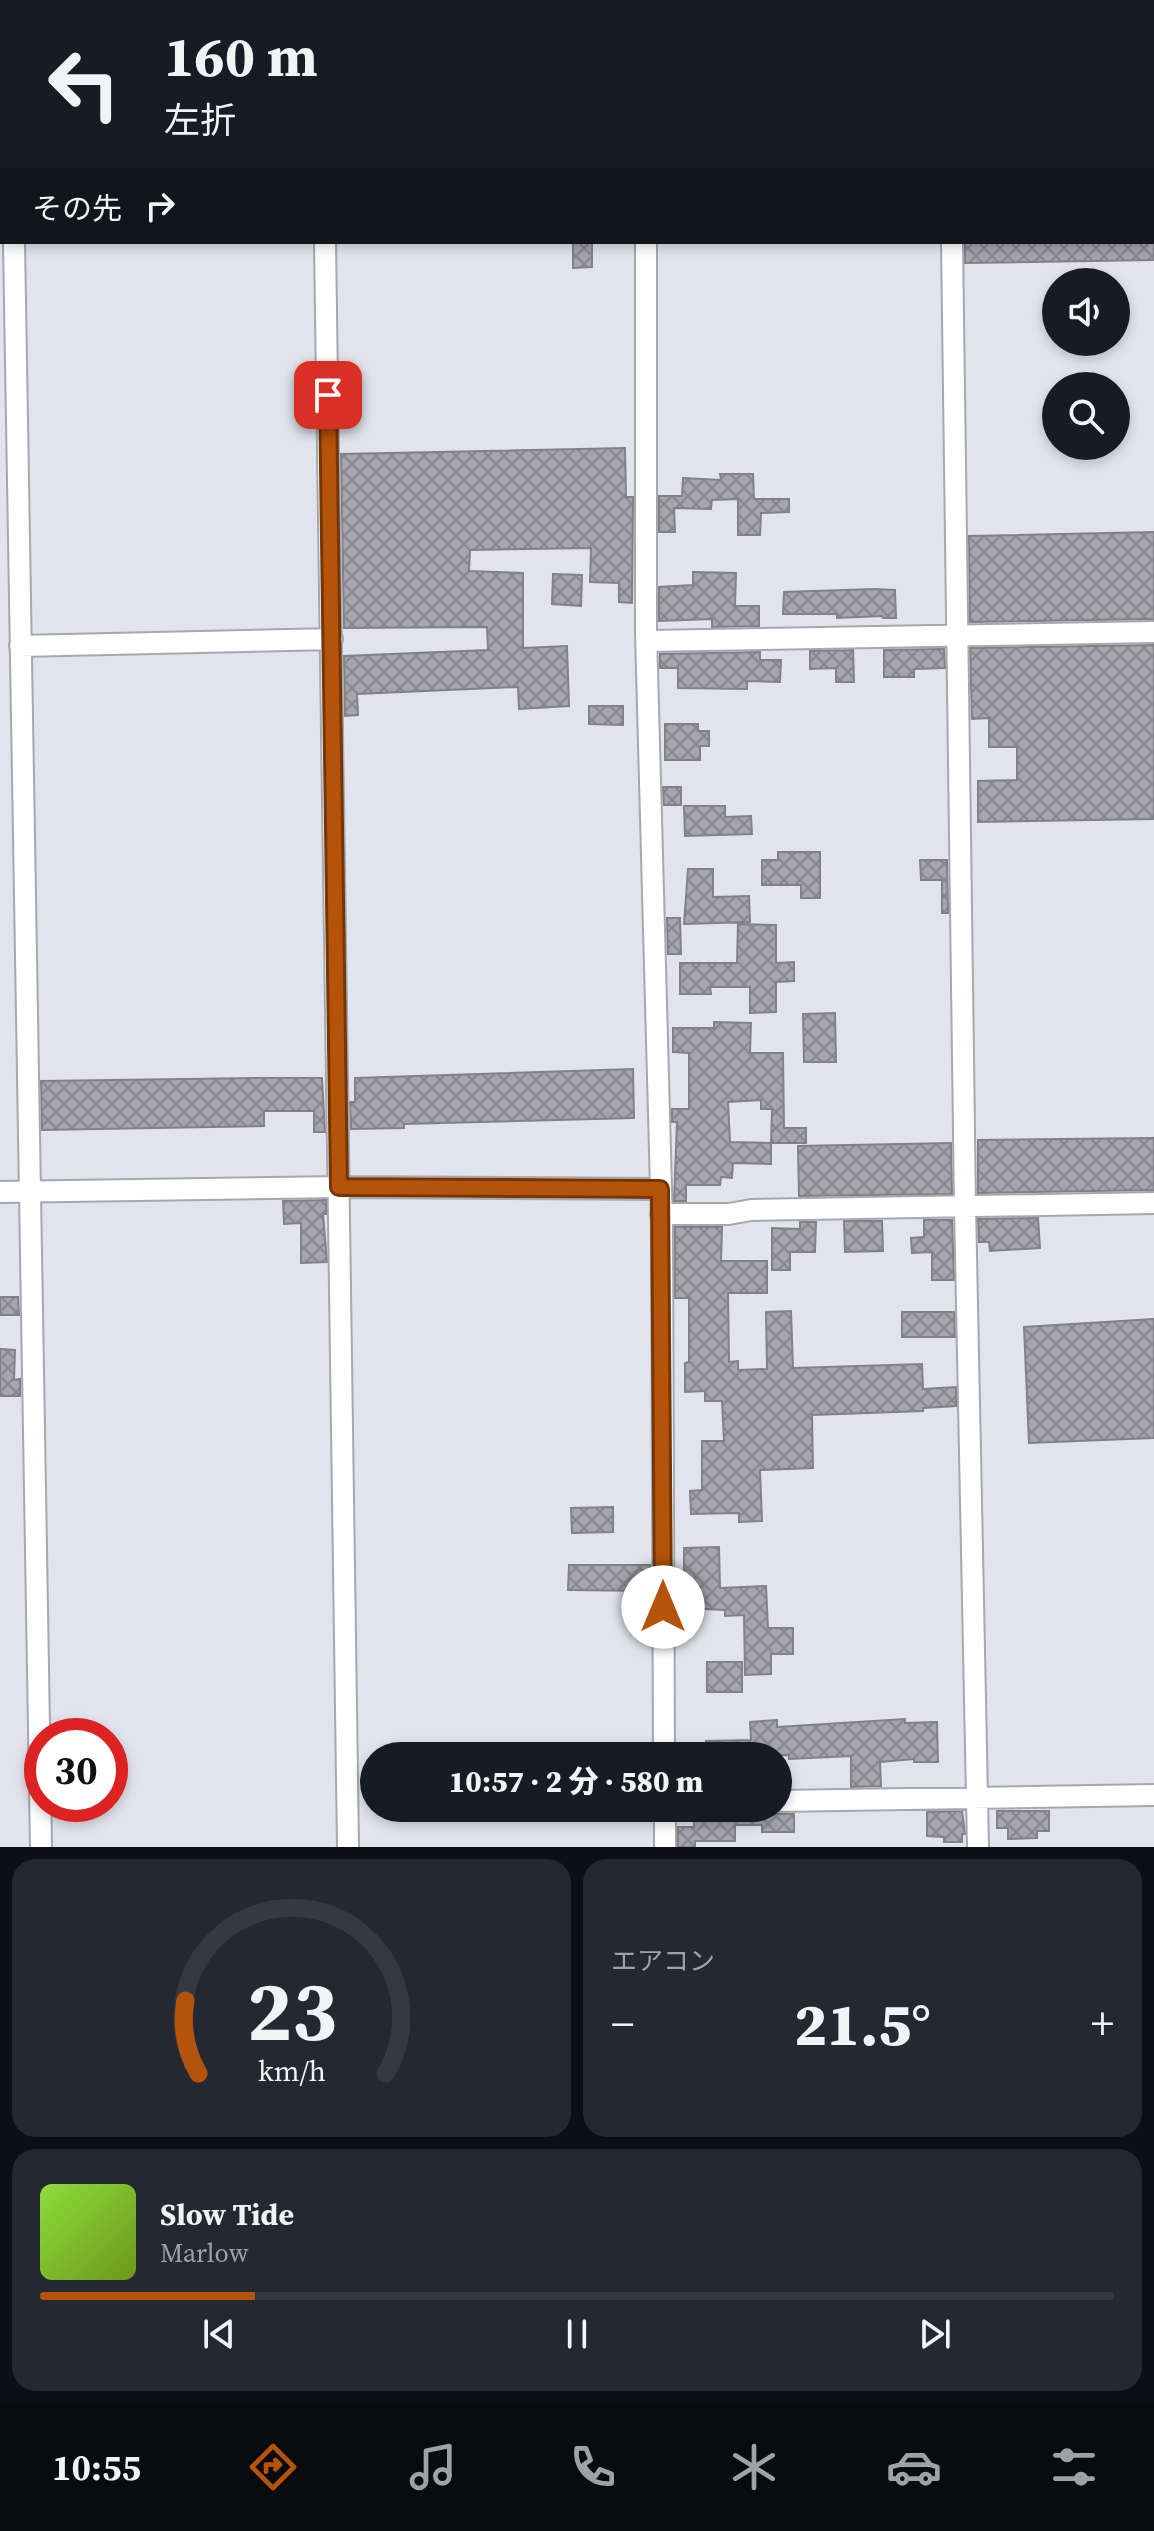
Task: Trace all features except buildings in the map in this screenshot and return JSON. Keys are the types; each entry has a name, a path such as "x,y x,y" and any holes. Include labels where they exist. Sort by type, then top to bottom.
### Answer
{"street":[{"path":"14,244 41,1847"},
{"path":"325,244 348,1847"},
{"path":"646,244 644,497 661,1214 664,1742"},
{"path":"952,244 965,1206 978,1847"},
{"path":"647,641 1154,632"},
{"path":"20,646 332,639"},
{"path":"0,1192 339,1187 660,1189"},
{"path":"661,1214 1154,1203"},
{"path":"792,1801 1154,1795"},
{"path":"665,1822 665,1847"}],"route":[{"path":"328,395 339,1187 660,1189 663,1607"}]}
